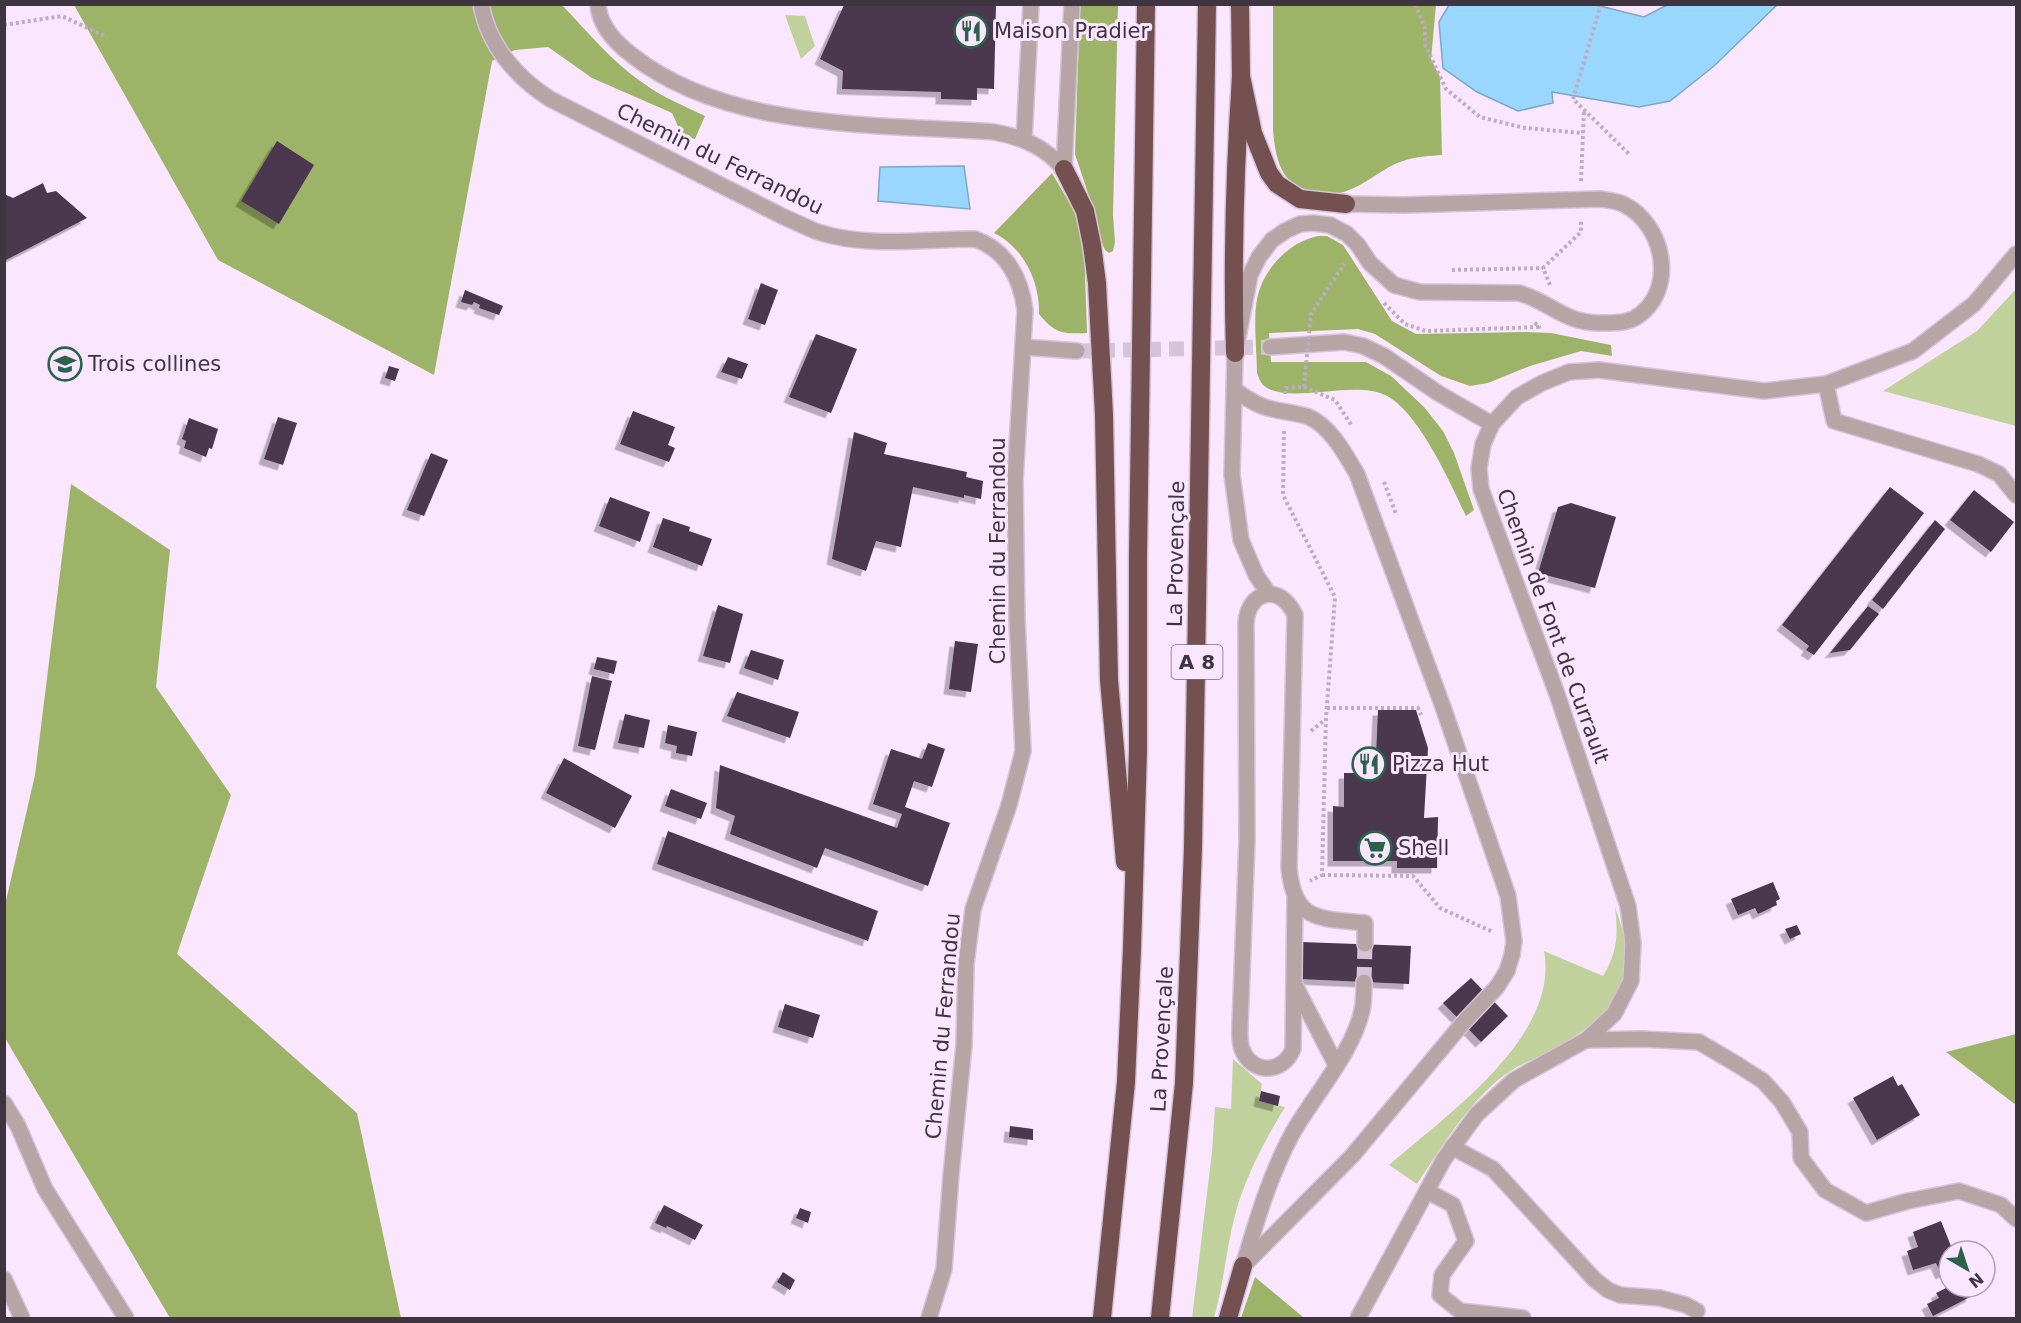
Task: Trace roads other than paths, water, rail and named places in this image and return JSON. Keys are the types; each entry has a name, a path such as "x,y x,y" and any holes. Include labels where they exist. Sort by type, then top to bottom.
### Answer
{"highway":[{"name":"La Provençale","path":"1102,1318 1126,1082 1132,949 1138,750 1138,556 1146,4"},
{"name":"La Provençale","path":"1160,1318 1184,1083 1193,848 1207,4"},
{"path":"1235,353 1233,281 1241,76 1240,4"},
{"path":"1241,76 1253,133 1269,173 1277,184 1300,199 1346,204"},
{"path":"1064,169 1085,211 1097,284 1104,415 1109,680 1132,949"},
{"path":"1228,1318 1243,1266"}],"street":[{"name":"Chemin du Ferrandou","path":"481,4 484,21 503,55 532,87 550,99 784,217 819,232 879,241 975,239 994,247 1005,258 1023,294 1025,310 1015,482 1017,619 1023,751 1009,805 973,909 966,964 963,1045 944,1269 929,1318"},
{"path":"598,4 604,24 619,45 645,66 664,77 725,102 770,113 837,123 1013,135 1052,155 1064,169"},
{"path":"1024,140 1031,4"},
{"path":"1064,169 1072,4"},
{"path":"1269,594 1256,575 1241,540 1232,475 1235,353 1250,275 1259,257 1272,240 1300,224 1330,225 1347,234 1379,272 1394,285 1420,292 1519,293 1567,317 1584,322 1622,322 1634,318 1647,307 1657,292 1662,271 1661,255 1654,235 1641,217 1623,204 1601,199 1404,205 1346,204"},
{"name":"Chemin de Font de Currault","path":"1358,1318 1452,1147 1477,1114 1514,1080 1586,1040 1614,1014 1631,981 1633,943 1628,906 1557,694 1481,489 1479,468 1483,444 1492,424 1517,397 1569,372 1599,370 1764,391 1826,384 1913,351 1974,304 2016,254"},
{"path":"1270,347 1344,342 1363,346 1384,356 1438,393 1492,424"},
{"path":"1023,347 1077,351"},
{"path":"1826,384 1834,421 1978,464 1999,474 2015,491"},
{"path":"1235,390 1267,408 1289,411 1311,418 1340,447 1357,474 1420,643 1508,896 1514,941 1507,971 1497,987 1463,1023 1353,1156 1243,1266"},
{"path":"1269,594 1277,594 1284,598 1295,615 1289,868 1294,897 1293,1049 1289,1058 1281,1065 1263,1068 1254,1064 1242,1050 1240,1025 1247,840 1246,623 1247,613 1253,604 1269,594"},
{"path":"1294,897 1310,914 1320,918 1365,923 1365,944"},
{"path":"1294,982 1336,1065"},
{"path":"1243,1266 1274,1170 1293,1133 1356,1029 1363,1006 1364,982"},
{"path":"1586,1040 1642,1039 1699,1042 1738,1065 1763,1081 1782,1102 1800,1132 1801,1158 1825,1190 1866,1213 1908,1201 1959,1191 2001,1205 2016,1219"},
{"path":"4,1104 18,1126 45,1189 126,1318"},
{"path":"1452,1147 1493,1169 1594,1279 1608,1290 1620,1295 1660,1298 1686,1305 1697,1311"},
{"path":"1427,1191 1453,1205 1466,1241 1442,1275 1440,1295 1460,1311 1523,1318"},
{"path":"4,1279 22,1318"}],"water":[{"path":"1449,5 1596,5 1644,17 1667,5 1777,5 1714,66 1670,101 1639,107 1552,92 1553,103 1518,111 1477,92 1443,68 1439,22"},
{"path":"964,166 970,209 878,201 880,167"}],"tunnel":[{"path":"1077,351 1270,347"},
{"path":"1364,982 1365,944"}],"place":[{"name":"Maison Pradier","path":"971,31"},
{"name":"Trois collines","path":"65,364"},
{"name":"Pizza Hut","path":"1369,764"},
{"name":"Shell","path":"1375,848"}]}
